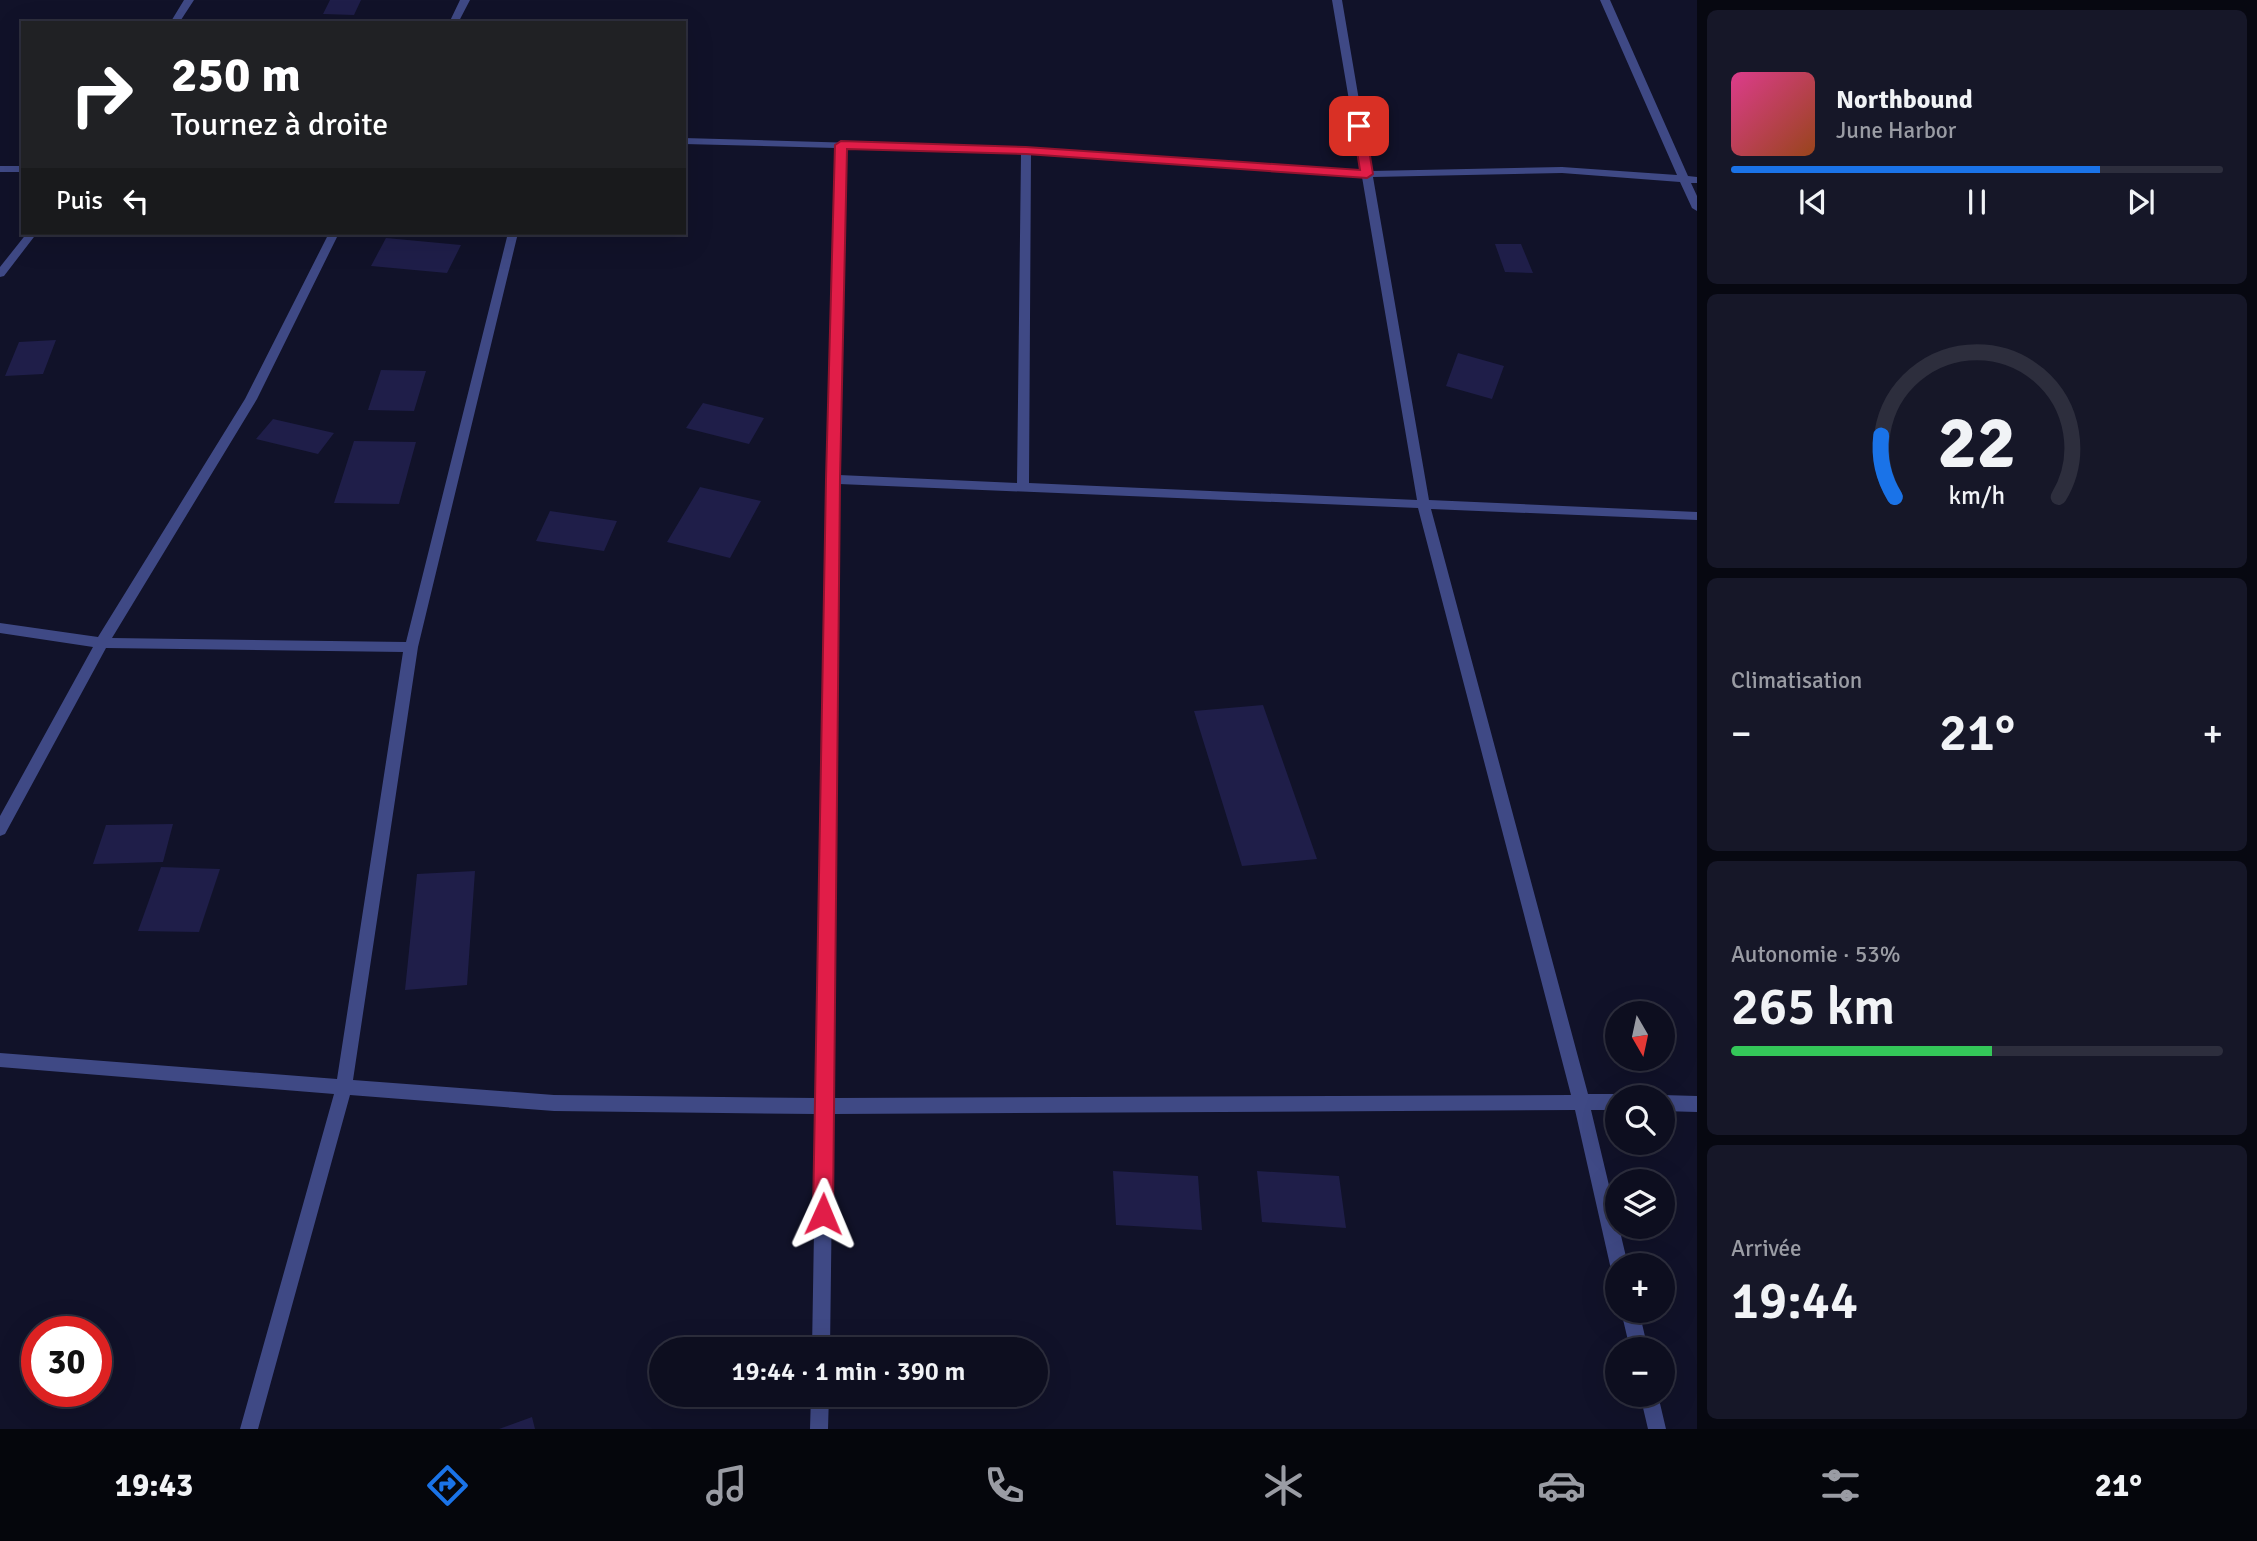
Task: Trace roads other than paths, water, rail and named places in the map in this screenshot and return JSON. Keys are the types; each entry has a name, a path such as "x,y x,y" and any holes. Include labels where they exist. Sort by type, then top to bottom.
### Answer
{"street":[{"path":"175,21 189,0"},
{"path":"454,21 465,0"},
{"path":"1337,0 1424,506 1581,1101 1616,1253"},
{"path":"1605,0 1697,208"},
{"path":"686,141 1026,151 1367,174 1562,170 1697,180"},
{"path":"821,1337 833,479 841,145"},
{"path":"1023,488 1026,151"},
{"path":"0,169 21,169"},
{"path":"0,274 31,235"},
{"path":"0,830 102,643 251,399 333,235"},
{"path":"249,1429 344,1087 411,647 513,235"},
{"path":"833,479 1697,516"},
{"path":"0,628 102,643 411,647"},
{"path":"0,1060 554,1103 824,1106 1605,1102"},
{"path":"1675,1103 1697,1104"},
{"path":"819,1429 820,1407"},
{"path":"1652,1407 1657,1429"}]}
